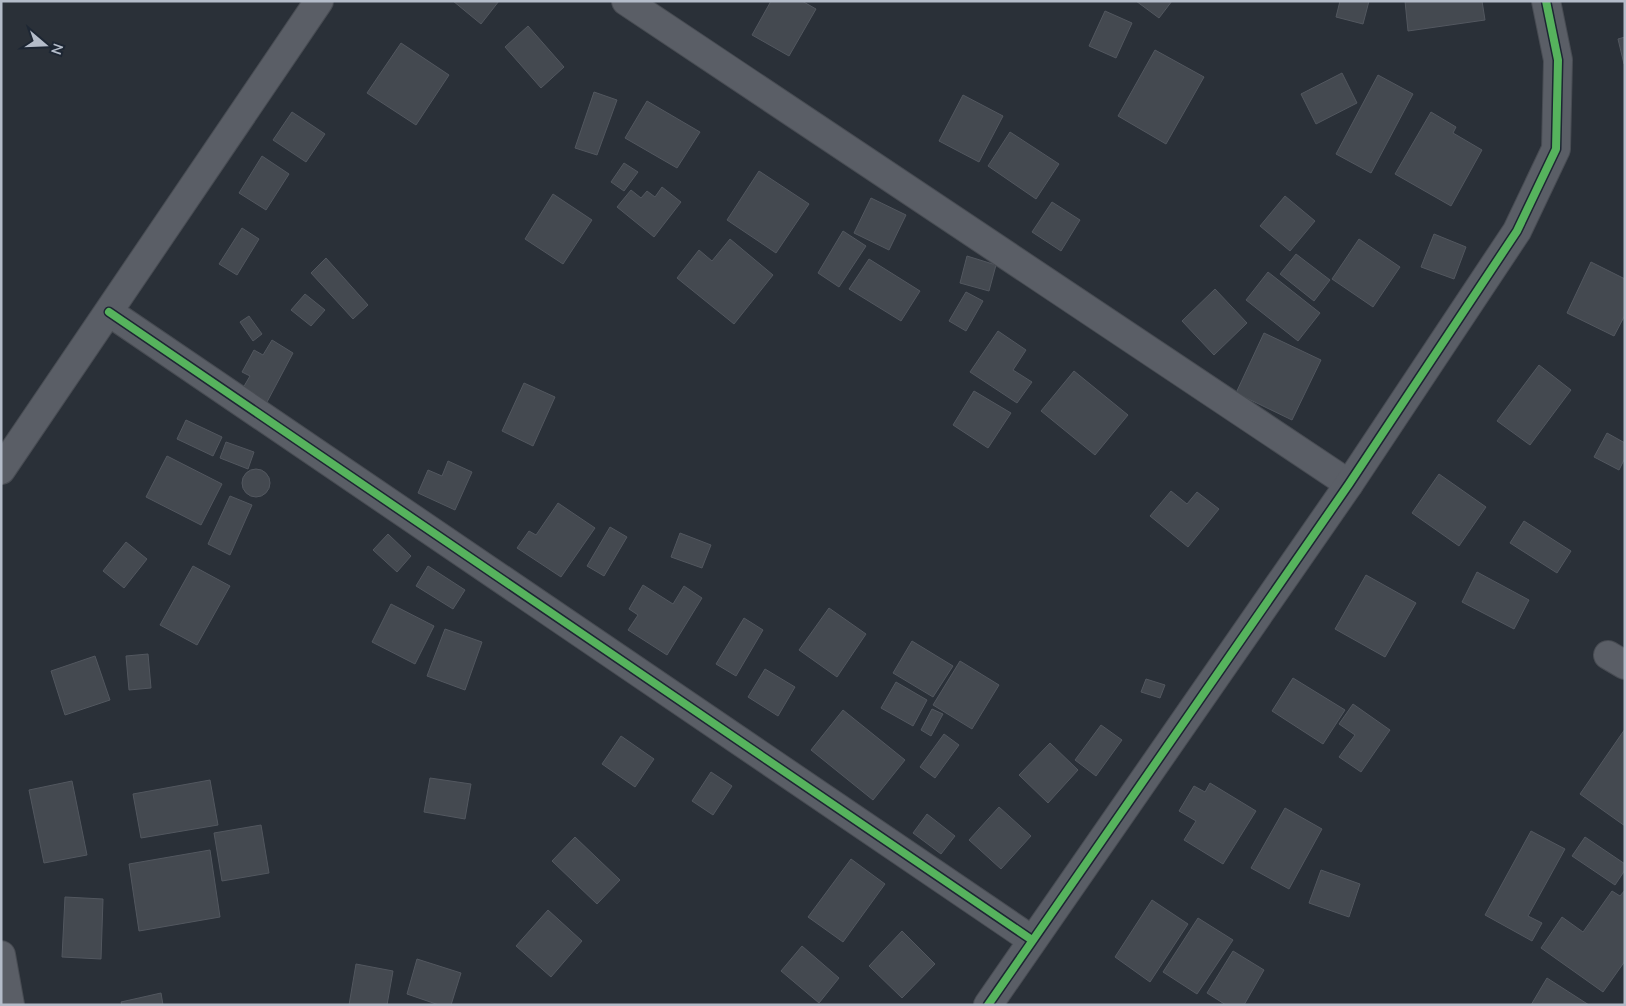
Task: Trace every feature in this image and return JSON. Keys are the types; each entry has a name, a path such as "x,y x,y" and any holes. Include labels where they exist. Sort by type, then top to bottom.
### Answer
{"street":[{"path":"1,470 319,1"},
{"path":"626,1 1349,484"},
{"path":"988,1005 1349,484 1516,231 1556,149 1558,60 1546,1"},
{"path":"109,312 1032,940"},
{"path":"1,955 10,1005"}],"building":[{"path":"453,1 499,1 481,24"},
{"path":"771,1 802,1 816,9 789,56 752,35"},
{"path":"1136,1 1172,1 1159,18"},
{"path":"1340,1 1369,1 1363,24 1336,17"},
{"path":"1405,1 1482,1 1485,20 1408,31"},
{"path":"1105,11 1132,23 1116,58 1089,46"},
{"path":"528,26 564,67 541,88 505,47"},
{"path":"1625,37 1625,64 1624,64 1618,39"},
{"path":"401,43 449,75 416,125 367,93"},
{"path":"1155,50 1204,77 1166,144 1118,116"},
{"path":"1342,73 1357,103 1316,124 1301,94"},
{"path":"1378,75 1413,94 1371,173 1336,154"},
{"path":"594,92 617,100 597,155 575,148"},
{"path":"963,95 1003,116 979,162 939,141"},
{"path":"647,101 700,132 677,168 625,138"},
{"path":"292,112 325,134 306,162 273,140"},
{"path":"1431,112 1456,127 1453,133 1482,150 1451,206 1395,174"},
{"path":"1010,132 1059,164 1036,199 988,166"},
{"path":"262,156 289,174 266,210 239,193"},
{"path":"624,163 638,172 624,191 611,182"},
{"path":"759,171 809,204 776,253 727,220"},
{"path":"662,187 681,202 654,237 617,207 631,190 641,198 647,191 655,197"},
{"path":"553,194 592,220 563,264 525,239"},
{"path":"1285,196 1315,221 1290,251 1260,226"},
{"path":"871,198 906,215 889,250 854,233"},
{"path":"1052,202 1080,220 1061,251 1032,232"},
{"path":"242,228 259,239 237,275 219,264"},
{"path":"843,231 866,246 839,287 818,273"},
{"path":"1434,234 1466,247 1454,279 1421,267"},
{"path":"730,239 773,275 734,324 677,278 699,250 712,261"},
{"path":"1359,239 1400,267 1373,307 1332,279"},
{"path":"1296,254 1330,280 1314,301 1280,274"},
{"path":"967,256 996,265 989,291 960,283"},
{"path":"326,258 368,305 353,319 311,273"},
{"path":"869,259 920,291 901,321 849,289"},
{"path":"1591,262 1625,279 1625,315 1614,336 1567,313"},
{"path":"1268,272 1320,313 1298,341 1246,300"},
{"path":"1215,289 1247,323 1214,355 1182,321"},
{"path":"966,292 983,301 966,331 949,321"},
{"path":"305,294 325,310 311,326 291,310"},
{"path":"249,316 262,334 253,341 240,322"},
{"path":"998,331 1026,350 1013,370 1032,382 1017,403 970,372"},
{"path":"1264,333 1321,360 1292,420 1236,393"},
{"path":"272,340 293,353 267,402 243,388 250,376 242,372 254,350 263,355"},
{"path":"1539,365 1571,390 1530,445 1497,421"},
{"path":"1074,371 1128,415 1095,455 1041,411"},
{"path":"524,383 555,397 533,446 502,431"},
{"path":"974,391 1011,413 988,448 953,425"},
{"path":"186,420 222,437 213,456 177,439"},
{"path":"1607,433 1625,443 1625,458 1619,470 1594,457"},
{"path":"226,442 254,452 248,469 220,458"},
{"path":"167,456 222,484 201,525 146,497"},
{"path":"448,461 472,472 455,510 418,493 428,470 442,476"},
{"path":"256,469 266,473 270,483 266,493 256,497 246,493 242,483 246,473"},
{"path":"1439,474 1486,507 1459,546 1412,513"},
{"path":"1171,491 1187,504 1197,492 1219,509 1188,547 1150,516"},
{"path":"230,496 252,505 230,555 208,544"},
{"path":"558,503 595,528 561,577 517,548 529,531 536,535"},
{"path":"1524,521 1571,551 1557,573 1510,543"},
{"path":"610,527 627,537 604,576 587,566"},
{"path":"680,533 711,545 702,568 671,557"},
{"path":"388,534 411,556 397,572 373,550"},
{"path":"126,542 147,559 124,588 103,571"},
{"path":"193,566 230,586 197,645 160,625"},
{"path":"428,566 465,590 453,609 416,586"},
{"path":"1477,572 1529,600 1514,629 1462,602"},
{"path":"1366,575 1416,603 1385,657 1335,629"},
{"path":"643,585 673,604 684,586 702,598 667,655 628,630 638,615 629,609"},
{"path":"391,604 434,626 415,664 372,642"},
{"path":"829,608 866,634 837,677 799,650"},
{"path":"744,618 763,630 736,676 716,664"},
{"path":"445,629 482,642 465,690 427,676"},
{"path":"912,641 953,666 933,697 893,673"},
{"path":"148,654 151,688 129,690 126,656"},
{"path":"95,656 110,700 65,715 51,671"},
{"path":"960,661 999,685 972,729 933,705"},
{"path":"765,669 795,687 778,716 748,697"},
{"path":"1293,678 1345,710 1323,744 1272,711"},
{"path":"1146,679 1165,685 1160,698 1141,692"},
{"path":"896,682 927,700 913,726 881,708"},
{"path":"1353,704 1390,730 1361,772 1339,757 1355,735 1339,724"},
{"path":"932,709 943,714 931,736 921,730"},
{"path":"843,710 905,760 873,800 811,750"},
{"path":"1101,725 1122,740 1096,776 1075,760"},
{"path":"1625,729 1625,826 1580,794"},
{"path":"944,734 959,745 935,778 920,767"},
{"path":"621,736 654,759 635,787 602,764"},
{"path":"1050,743 1078,770 1048,803 1019,775"},
{"path":"711,772 732,786 713,815 692,801"},
{"path":"430,778 471,784 465,819 424,812"},
{"path":"210,780 218,825 141,838 133,794"},
{"path":"72,781 87,855 44,863 29,790"},
{"path":"1210,783 1256,811 1223,864 1184,840 1196,821 1179,811 1194,786 1205,792"},
{"path":"999,807 1031,836 1001,869 969,840"},
{"path":"1285,808 1322,829 1289,889 1251,868"},
{"path":"927,814 955,836 941,854 913,833"},
{"path":"261,825 269,873 222,881 214,833"},
{"path":"1531,831 1565,849 1528,916 1542,923 1532,941 1485,915"},
{"path":"575,837 620,880 597,904 552,861"},
{"path":"1585,837 1625,864 1625,870 1615,885 1572,856"},
{"path":"210,850 220,917 139,931 129,864"},
{"path":"851,859 885,884 843,942 808,917"},
{"path":"1321,870 1360,884 1349,917 1309,903"},
{"path":"1625,890 1625,961 1603,992 1541,948 1562,917 1583,932 1612,891 1620,896"},
{"path":"65,897 103,899 101,959 62,957"},
{"path":"1152,900 1188,924 1150,982 1115,957"},
{"path":"548,910 582,941 551,977 516,946"},
{"path":"1198,918 1233,940 1197,994 1163,972"},
{"path":"902,931 935,964 902,998 869,966"},
{"path":"802,946 839,978 819,1003 781,971"},
{"path":"1233,951 1264,970 1244,1005 1226,1005 1207,993"},
{"path":"417,959 461,973 451,1005 439,1005 407,994"},
{"path":"356,964 393,971 387,1005 349,1005"},
{"path":"1547,978 1589,1005 1531,1005"},
{"path":"161,993 163,1005 122,1005 121,1002"}],"cycle path":[{"path":"988,1005 1349,484 1517,231 1556,149 1558,60 1546,1"},
{"path":"109,312 1032,940"}]}
